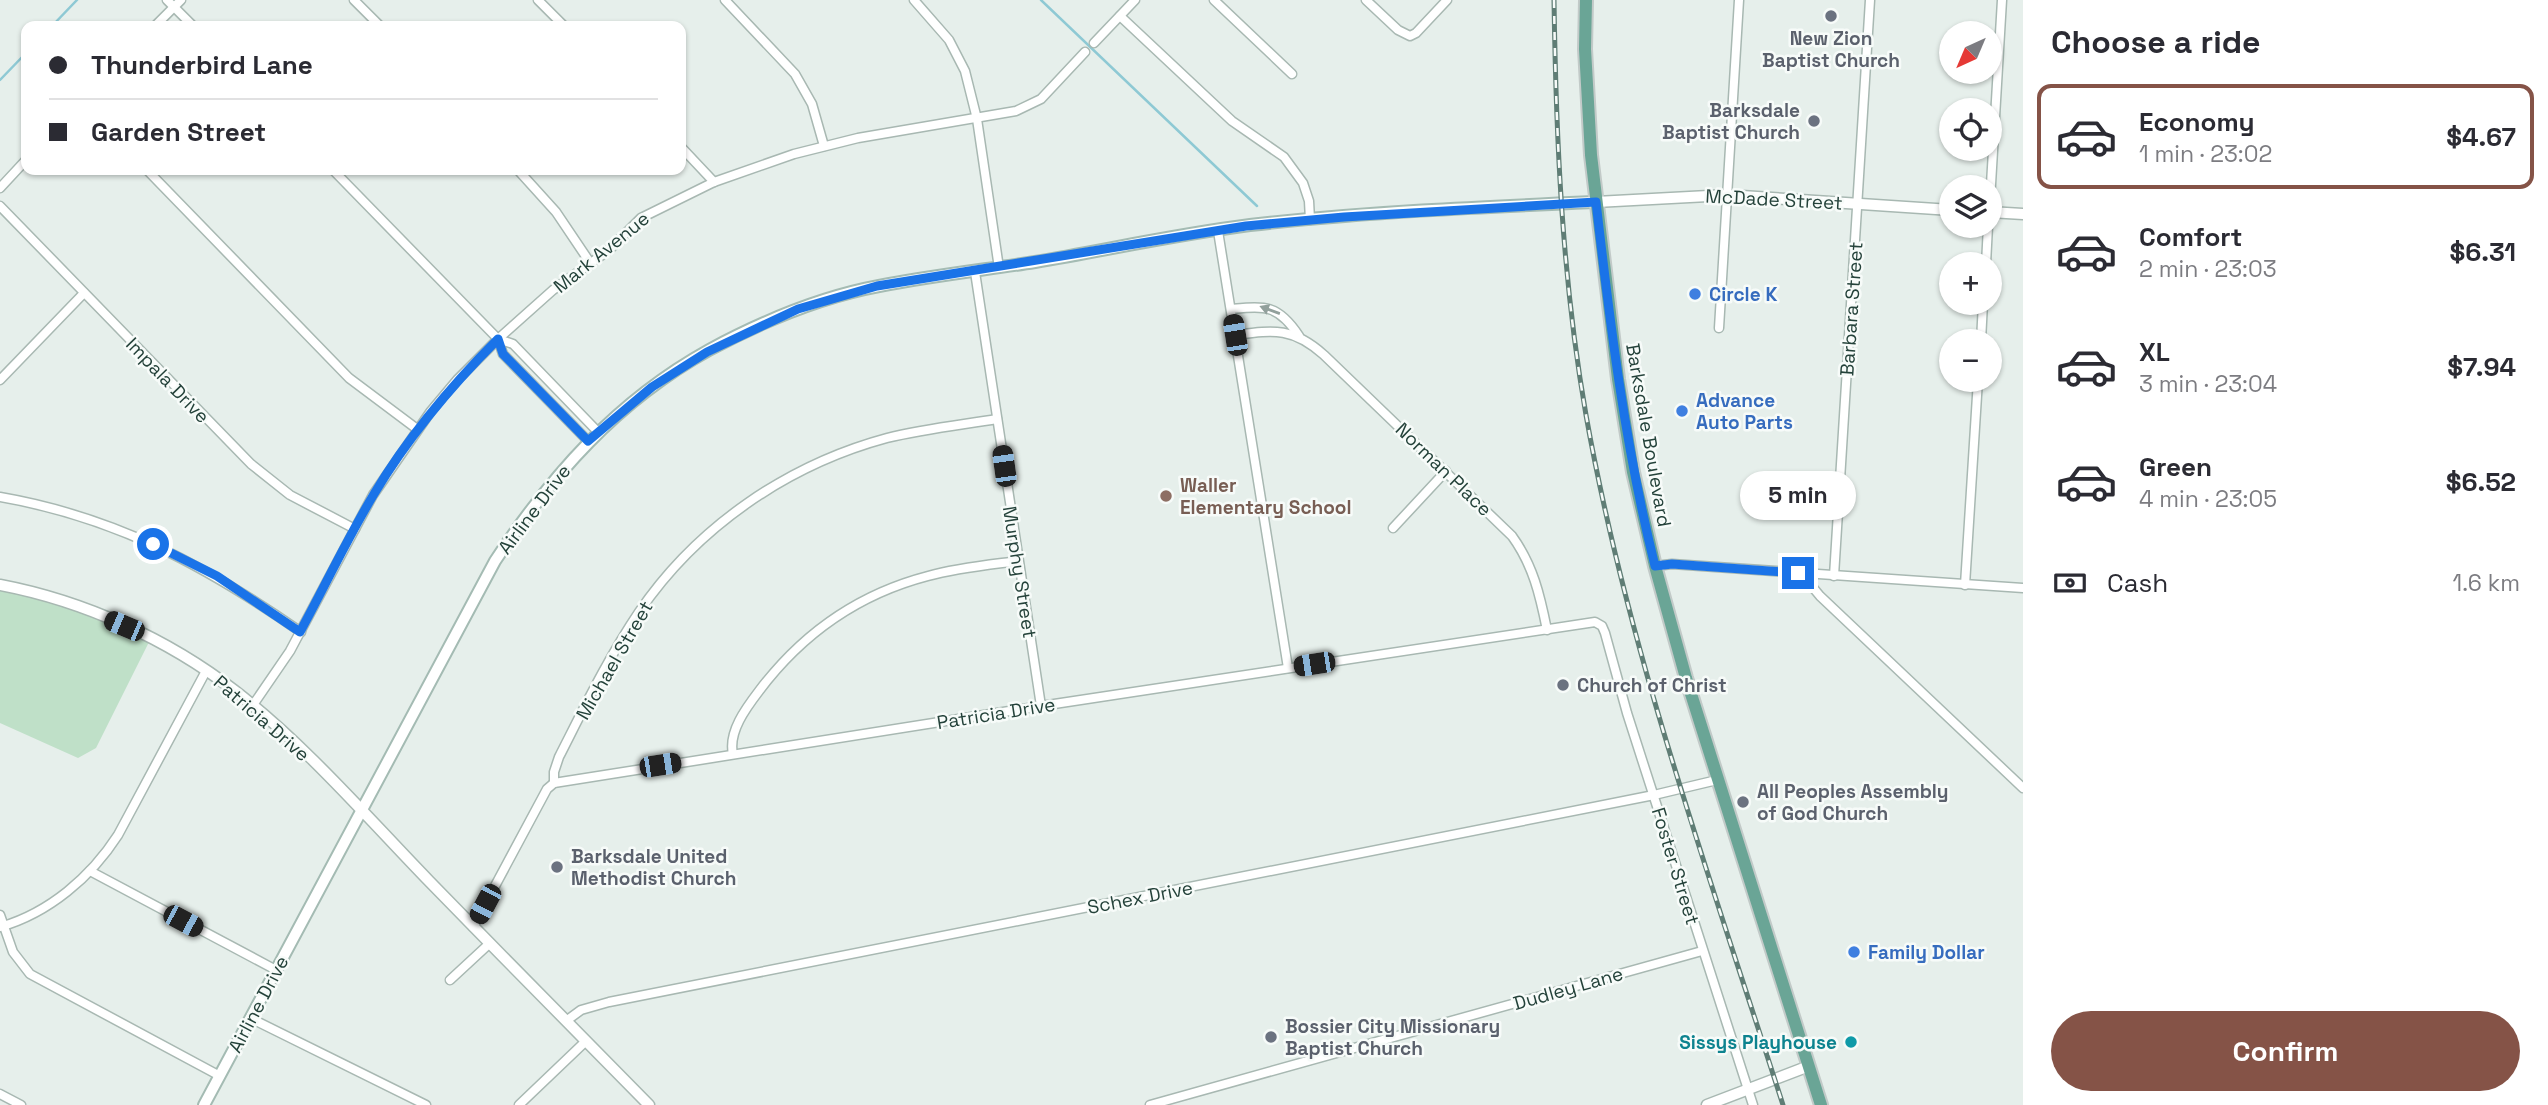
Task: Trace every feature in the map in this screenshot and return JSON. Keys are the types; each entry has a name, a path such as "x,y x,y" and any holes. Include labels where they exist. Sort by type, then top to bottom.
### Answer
{"main road":[{"name":"Barksdale Boulevard","path":"1586,0 1587,101 1596,202 1619,393 1633,472 1682,666 1821,1105"},
{"name":"Airline Drive","path":"204,1105 495,561 541,494 588,441 652,387 678,369 765,323 798,309 877,286 1218,231 1310,220 1596,202"}],"street":[{"path":"354,0 375,21"},
{"path":"538,0 559,21"},
{"path":"725,0 795,74 812,104 824,146"},
{"path":"914,0 949,40 959,56 971,90 999,268"},
{"path":"1094,43 1136,0"},
{"path":"1214,0 1292,74"},
{"path":"1366,0 1398,30 1410,36 1447,0"},
{"path":"1719,328 1739,0"},
{"name":"Barbara Street","path":"1834,576 1870,0"},
{"path":"1992,175 2003,0"},
{"path":"159,21 174,2 189,21"},
{"path":"1120,16 1232,121 1284,157 1303,183 1310,220"},
{"name":"Mark Avenue","path":"253,705 300,632 373,495 417,429 451,387 498,339 538,302 610,250 640,218 714,182 764,163 824,146 1007,114 1034,104 1048,93 1085,52"},
{"path":"686,152 714,182"},
{"path":"0,188 21,165"},
{"path":"152,175 349,377 417,429"},
{"path":"338,175 498,339 503,354 588,441"},
{"path":"523,175 556,212 591,264"},
{"name":"McDade Street","path":"1596,202 1727,195 1939,208"},
{"name":"Impala Drive","path":"0,206 264,476 290,495 355,529"},
{"path":"2002,213 2023,214"},
{"path":"1218,231 1288,668"},
{"name":"Murphy Street","path":"975,272 1041,706"},
{"path":"0,380 84,293"},
{"name":"Norman Place","path":"1231,309 1257,306 1274,310 1287,320 1299,336 1324,355 1505,527 1524,554 1540,594 1547,630"},
{"path":"1235,335 1272,331 1299,336"},
{"path":"498,339 513,344 598,432"},
{"path":"1965,584 1977,392"},
{"name":"Michael Street","path":"554,783 559,757 635,618 666,577 718,526 769,489 808,467 845,452 909,433 997,419"},
{"path":"1393,528 1446,471"},
{"path":"0,497 67,512 153,544 217,576 300,632"},
{"path":"733,754 732,738 754,698 791,653 833,619 869,597 915,580 940,573 1018,561"},
{"path":"1655,566 1672,564 2023,588"},
{"path":"1810,574 1810,584 1820,596 2023,788"},
{"name":"Patricia Drive","path":"0,585 58,600 151,638 206,671 253,705 361,810 649,1105"},
{"name":"Patricia Drive","path":"554,783 1591,622 1602,626"},
{"name":"Foster Street","path":"1602,626 1754,1105"},
{"path":"2,927 48,905 90,871 118,835 206,671"},
{"name":"Schex Drive","path":"566,1021 582,1010 609,1002 1654,795 1717,780"},
{"path":"473,927 547,789 554,783"},
{"path":"90,871 276,970"},
{"path":"0,915 13,952 30,974 220,1076"},
{"path":"450,981 489,943"},
{"name":"Dudley Lane","path":"1150,1105 1703,951"},
{"path":"250,1018 426,1105"},
{"path":"519,1105 586,1041"},
{"path":"1707,1105 1809,1066"},
{"path":"0,1094 21,1105"}],"green space":[{"path":"0,586 58,600 151,638 96,748 78,758 0,723"}],"waterway":[{"path":"57,21 77,0"},
{"path":"1041,0 1257,206"},
{"path":"0,80 21,58"}],"railway":[{"path":"1554,0 1556,104 1571,312 1586,415 1604,503 1624,590 1673,763 1783,1105"}],"place":[{"name":"New Zion Baptist Church","path":"1831,16"},
{"name":"Barksdale Baptist Church","path":"1814,121"},
{"name":"Circle K","path":"1695,294"},
{"name":"Advance Auto Parts","path":"1682,411"},
{"name":"Waller Elementary School","path":"1166,496"},
{"name":"Church of Christ","path":"1563,685"},
{"name":"All Peoples Assembly of God Church","path":"1743,802"},
{"name":"Barksdale United Methodist Church","path":"557,867"},
{"name":"Family Dollar","path":"1854,952"},
{"name":"Bossier City Missionary Baptist Church","path":"1271,1037"},
{"name":"Sissys Playhouse","path":"1851,1042"}],"route":[{"path":"153,544 217,576 300,632 373,495 393,464 445,393 498,339 503,354 588,441 652,387 707,352 798,309 877,286 958,275 1246,226 1344,217 1596,202 1619,393 1633,472 1655,566 1672,564 1798,573"}]}
